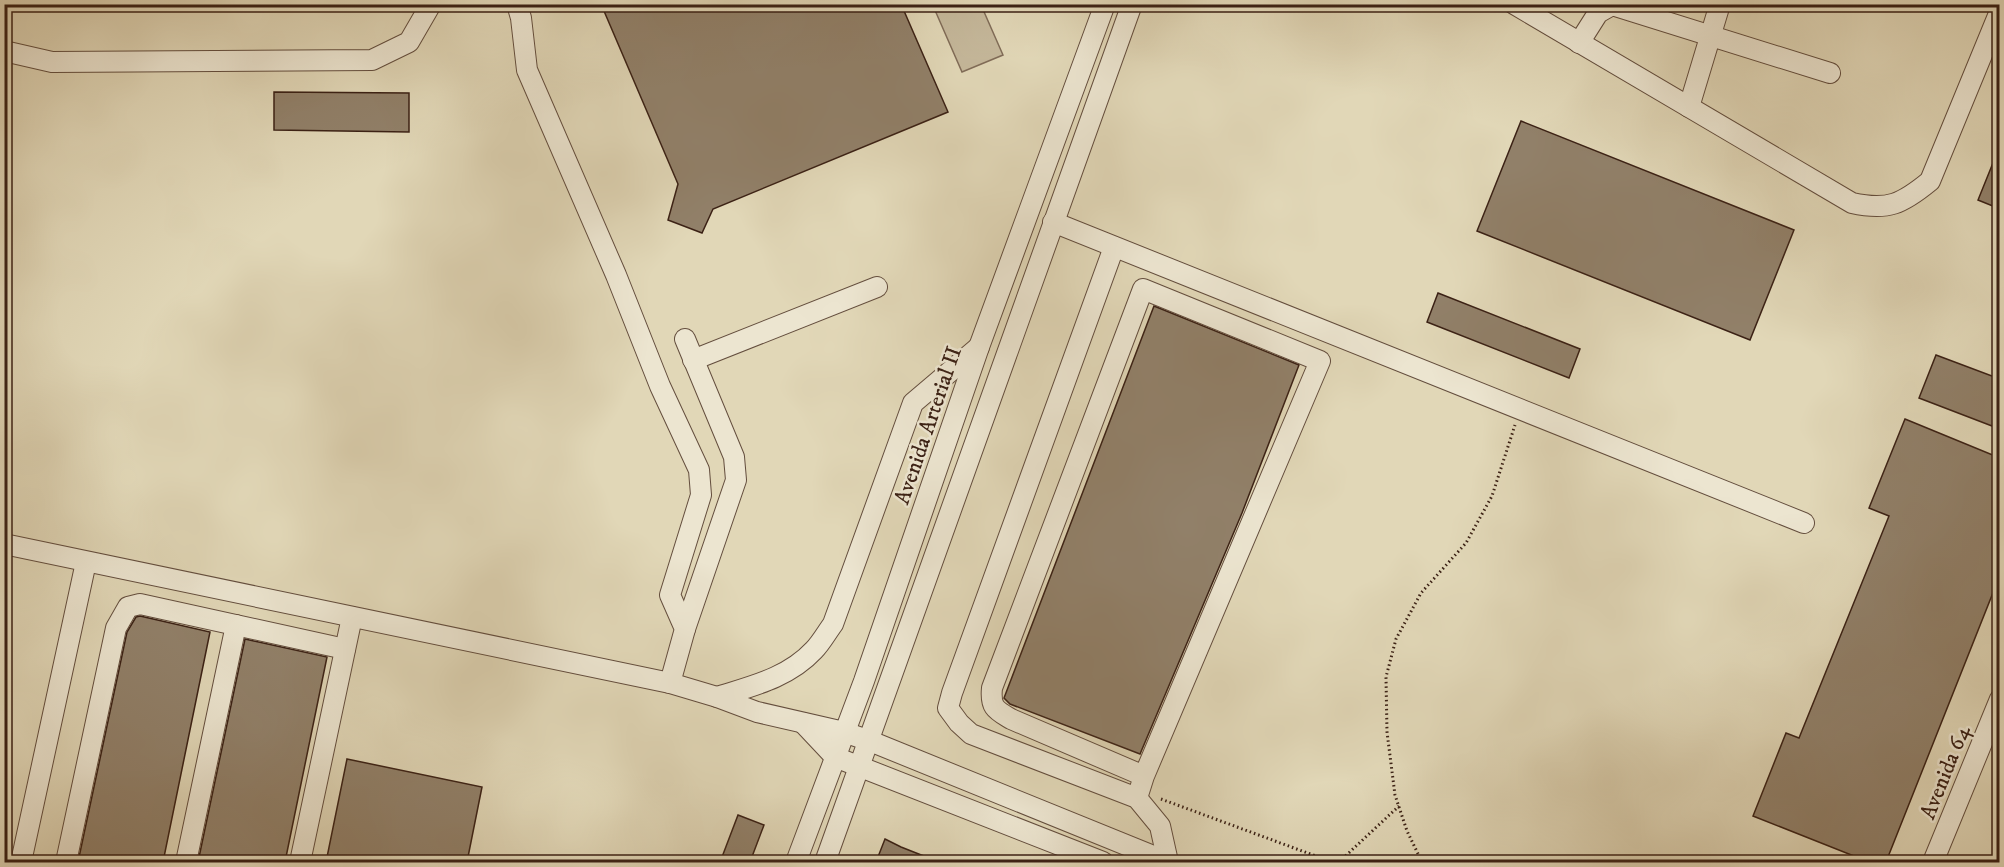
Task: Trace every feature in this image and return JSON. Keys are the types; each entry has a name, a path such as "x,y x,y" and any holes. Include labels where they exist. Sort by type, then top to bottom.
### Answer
{"street":[{"path":"4,51 52,62 372,60 409,42 431,4"},
{"path":"517,4 521,18 527,70 616,275 660,386 699,470 701,495 670,595 685,629"},
{"name":"Avenida Arterial II","path":"796,862 867,670 979,347 1105,4"},
{"path":"825,862 1132,4"},
{"path":"1514,4 1852,202 1873,208 1895,204 1930,181 2000,11"},
{"path":"1689,107 1720,4"},
{"path":"1579,43 1598,13 1612,5 1830,73"},
{"path":"1053,222 1804,523"},
{"path":"1114,247 948,708 971,734 1140,788"},
{"path":"693,360 877,287"},
{"path":"1140,788 1320,361 1143,289 992,688 991,700 996,710 1011,719 1140,788 1160,826 1168,862"},
{"path":"670,683 685,629 736,480 734,457 685,339"},
{"path":"717,697 790,671 815,650 833,624 913,403 979,347"},
{"path":"4,544 670,683 757,712 844,732 870,741 1168,862"},
{"path":"21,862 86,562"},
{"path":"66,862 116,628 128,607 140,604 345,649"},
{"path":"300,862 352,617"},
{"path":"186,862 236,625"},
{"name":"Avenida 64","path":"1934,862 2000,699"},
{"path":"803,723 835,757 1103,862"},
{"path":"4,859 14,862"}],"path":[{"path":"1422,862 1407,831 1395,795 1387,732 1386,677 1396,639 1421,593 1466,543 1492,496 1520,409"},
{"path":"1140,788 1332,862"},
{"path":"1340,862 1399,806"}],"shaded area":[{"path":"941,5 981,5 1003,55 962,72 934,8"}],"building":[{"path":"601,4 901,4 948,112 713,209 702,233 668,220 678,184"},
{"path":"274,92 409,93 409,132 274,130"},
{"path":"1521,121 1794,230 1750,340 1477,231"},
{"path":"2000,148 2000,209 1978,200"},
{"path":"1438,293 1580,349 1569,378 1427,322"},
{"path":"1154,306 1299,365 1242,513 1140,754 1010,704 1004,698"},
{"path":"1936,355 2000,379 2000,407 1992,426 1919,398"},
{"path":"1905,419 2000,458 2000,575 1886,862 1869,862 1753,816 1786,733 1799,738 1889,516 1869,508"},
{"path":"136,617 210,632 163,862 78,862 127,632"},
{"path":"245,639 327,657 285,862 198,862"},
{"path":"347,759 482,787 467,862 326,862"},
{"path":"738,815 764,825 750,862 736,862 722,857"},
{"path":"885,839 901,847 939,862 876,862"}]}
